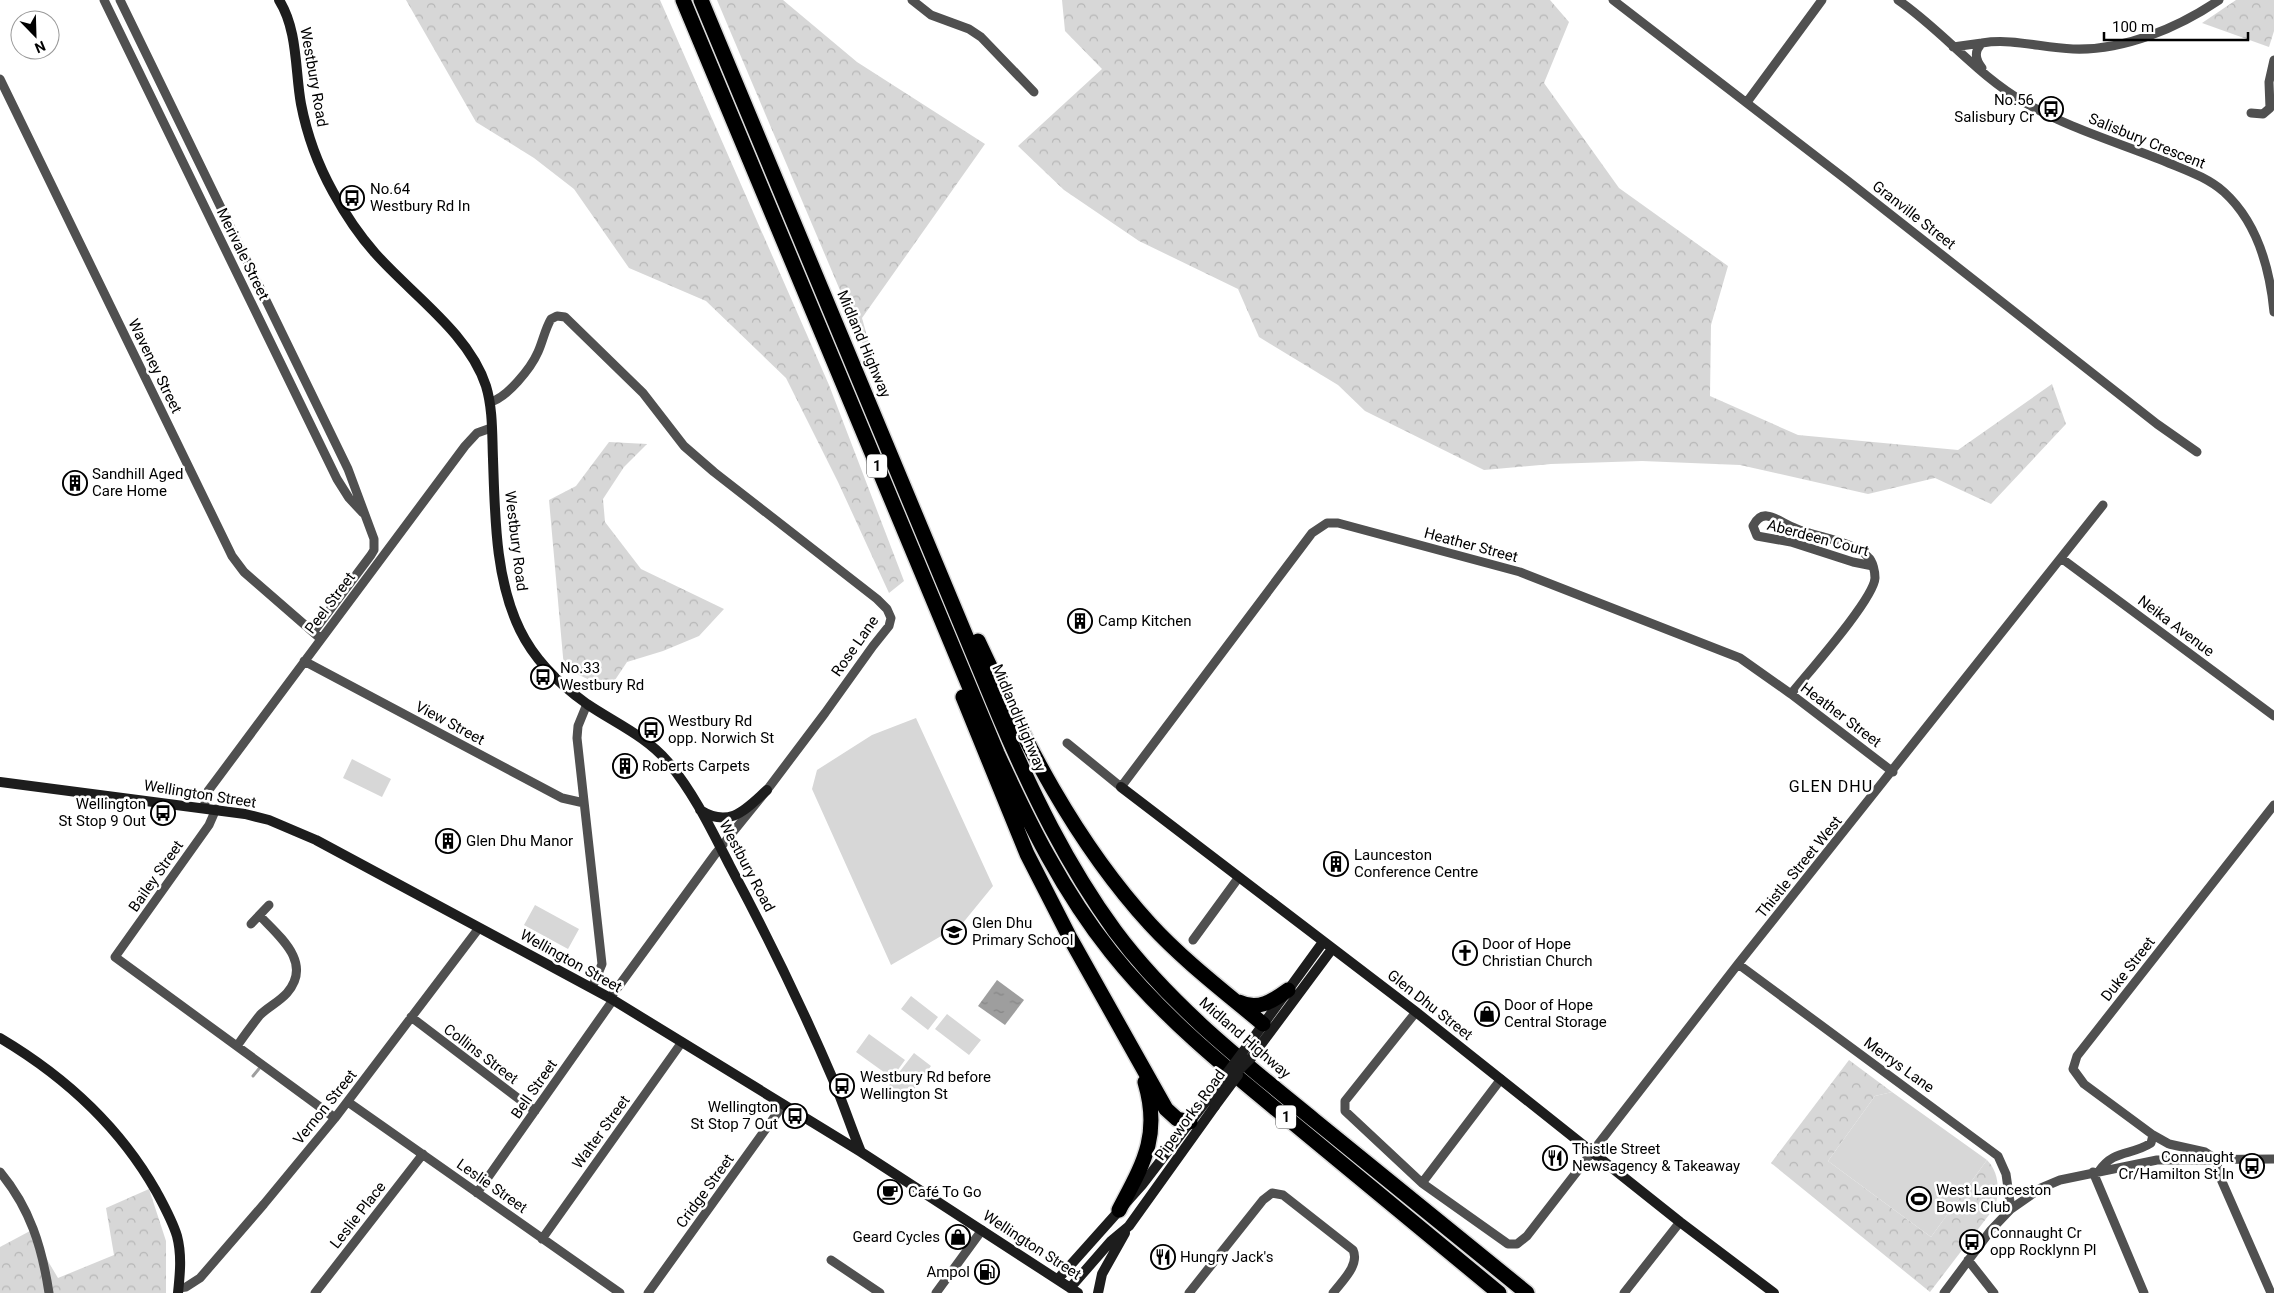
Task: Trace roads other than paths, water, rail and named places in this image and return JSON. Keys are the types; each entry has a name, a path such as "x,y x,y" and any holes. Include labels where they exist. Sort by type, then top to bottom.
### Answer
{"highway":[{"name":"1","path":"683,0 997,753 1024,811 1056,872 1111,952 1152,999 1202,1048 1499,1293"},
{"name":"Midland Highway","path":"701,0 1000,718 1040,807 1076,872 1116,933 1175,1000 1217,1039 1527,1293"},
{"path":"884,485 924,602 1016,829 1070,938 1133,1052 1170,1114 1177,1119 1190,1122"},
{"path":"920,523 1038,762 1072,823 1109,876 1152,925 1267,1028"},
{"path":"1234,1000 1250,1006 1262,1005 1272,1002 1288,990"},
{"path":"1119,1210 1142,1168 1151,1134 1149,1097 1133,1052"}],"main road":[{"name":"Westbury Road","path":"279,0 291,32 301,102 307,127 331,188 346,214 375,253 454,334 472,357 483,378 490,402 500,560 513,615 527,644 545,668 587,704 653,747 668,763 700,810 800,1004 861,1152"},
{"name":"Wellington Street","path":"0,782 204,807 245,814 269,820 316,840 611,999 861,1152 1058,1279 1071,1291"},
{"name":"Glen Dhu Street","path":"1122,787 1416,1012 1680,1222 1774,1293"},
{"path":"700,810 714,818 731,817 744,810 767,790"},
{"name":"Pipeworks Road","path":"1267,1028 1288,990 1323,942"},
{"name":"Pipeworks Road","path":"1071,1291 1111,1241 1131,1223 1211,1103 1267,1028 1332,949"},
{"path":"0,1038 44,1066 70,1086 112,1128 138,1163 165,1208 177,1237 180,1268 179,1290"},
{"name":"Pipeworks Road","path":"1058,1279 1142,1185 1190,1122 1211,1103 1239,1069 1251,1058 1258,1040"},
{"path":"1098,1293 1102,1274 1131,1223 1119,1210"}],"street":[{"name":"Merivale Street","path":"104,0 337,479 349,498 364,515"},
{"name":"Merivale Street","path":"120,0 348,469 374,539 374,550 314,631"},
{"path":"912,0 931,15 969,29 981,37 1034,92"},
{"name":"Granville Street","path":"1613,0 1747,102 2157,424 2197,452"},
{"path":"1747,102 1822,0"},
{"name":"Salisbury Crescent","path":"1898,0 1995,83 2024,102 2067,124 2208,180 2224,193 2239,208 2259,248 2268,270 2274,312"},
{"path":"1953,47 1995,41 2024,42 2072,49 2112,47 2178,22 2219,0"},
{"name":"Salisbury Crescent","path":"1982,43 1976,52 1976,57 1995,83"},
{"path":"2251,113 2263,114 2270,108 2269,82 2274,60"},
{"name":"Waveney Street","path":"0,79 234,560 244,572 321,638"},
{"name":"Rose Lane","path":"490,402 502,397 532,362 551,319 557,316 565,317 643,393 684,446 877,599 890,613 890,622 885,632 872,646 767,790 720,848 611,999"},
{"name":"Peel Street","path":"204,807 208,791 466,446 477,433 491,428"},
{"name":"Thistle Street West","path":"1422,1183 1508,1244 1515,1245 1527,1236 1738,964 1893,772 2103,505"},
{"name":"Aberdeen Court","path":"1791,694 1868,599 1875,578 1873,566 1870,558 1859,549 1796,529 1768,516 1755,520 1753,526 1757,536 1791,542 1853,562 1873,566"},
{"name":"Heather Street","path":"1122,787 1312,533 1327,523 1338,523 1541,579 1740,658 1791,694 1893,772"},
{"name":"Neika Avenue","path":"2061,558 2274,716"},
{"name":"View Street","path":"304,661 562,798 584,803"},
{"path":"587,704 578,728 584,803 602,964 592,988"},
{"name":"Glen Dhu Street","path":"1067,743 1122,787"},
{"name":"Duke Street","path":"2216,1159 2205,1152 2169,1144 2153,1135 2084,1084 2072,1069 2073,1061 2274,804"},
{"name":"Bailey Street","path":"216,809 210,825 116,957 237,1046"},
{"path":"1193,940 1239,877"},
{"path":"251,924 269,905"},
{"path":"260,916 284,940 294,955 297,975 288,991 277,1003 261,1015 237,1046 336,1118"},
{"name":"Vernon Street","path":"179,1290 200,1278 336,1118 479,928"},
{"name":"Merrys Lane","path":"1738,964 1998,1156 2006,1174 2011,1209"},
{"name":"Bell Street","path":"477,1193 611,999"},
{"path":"1416,1012 1344,1106 1348,1115 1422,1183 1501,1079"},
{"name":"Collins Street","path":"412,1017 535,1111"},
{"name":"Walter Street","path":"542,1239 682,1042"},
{"name":"Leslie Street","path":"348,1102 620,1293"},
{"name":"Cridge Street","path":"648,1293 784,1105"},
{"path":"2096,1172 2106,1160 2143,1148 2151,1143 2153,1135"},
{"name":"Leslie Place","path":"315,1293 423,1154"},
{"path":"2216,1159 2220,1177 2271,1293"},
{"path":"1944,1293 1991,1230 2011,1209 2041,1188 2060,1180 2157,1160 2274,1159"},
{"path":"0,1172 13,1188 32,1222 43,1259 49,1293"},
{"path":"2096,1172 2144,1293"},
{"path":"1189,1293 1263,1200 1272,1194 1283,1194 1353,1250 1356,1256 1354,1264 1333,1293"},
{"path":"1624,1293 1680,1222"},
{"path":"936,1293 982,1230"},
{"path":"831,1260 880,1293"},
{"path":"1968,1260 1994,1293"}],"water":[{"path":"997,980 1024,1000 1005,1025 978,1006"}],"waterway":[{"path":"253,1076 262,1065"}],"place":[{"name":"No.56 Salisbury Cr","path":"2051,109"},
{"name":"No.64 Westbury Rd In","path":"352,198"},
{"name":"Sandhill Aged Care Home","path":"75,483"},
{"name":"Camp Kitchen","path":"1080,621"},
{"name":"No.33 Westbury Rd","path":"543,677"},
{"name":"Westbury Rd opp. Norwich St","path":"651,730"},
{"name":"Roberts Carpets","path":"625,766"},
{"name":"Wellington St Stop 9 Out","path":"163,813"},
{"name":"Glen Dhu Manor","path":"448,841"},
{"name":"Launceston Conference Centre","path":"1336,864"},
{"name":"Glen Dhu Primary School","path":"954,932"},
{"name":"Door of Hope Christian Church","path":"1465,953"},
{"name":"Door of Hope Central Storage","path":"1487,1014"},
{"name":"Westbury Rd before Wellington St","path":"842,1086"},
{"name":"Wellington St Stop 7 Out","path":"795,1116"},
{"name":"Thistle Street Newsagency & Takeaway","path":"1555,1158"},
{"name":"Connaught Cr/Hamilton St In","path":"2252,1166"},
{"name":"Café To Go","path":"890,1192"},
{"name":"West Launceston Bowls Club","path":"1919,1199"},
{"name":"Geard Cycles","path":"958,1237"},
{"name":"Connaught Cr opp Rocklynn Pl","path":"1972,1242"},
{"name":"Hungry Jack's","path":"1163,1257"},
{"name":"Ampol","path":"987,1272"}],"district":[{"name":"GLEN DHU","path":"1831,786"}]}
